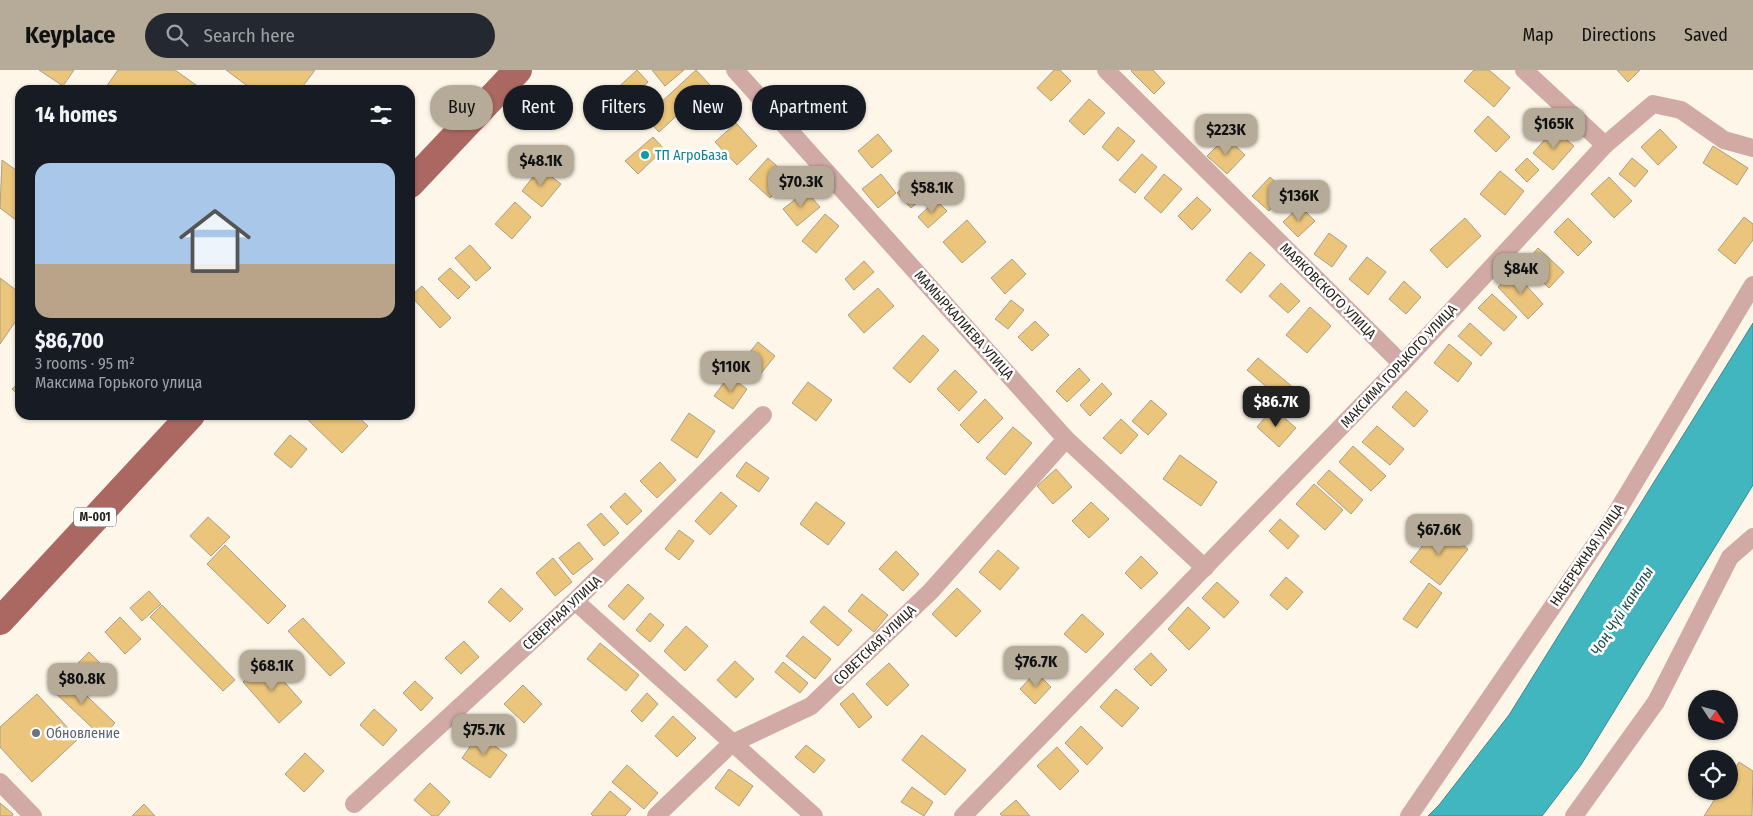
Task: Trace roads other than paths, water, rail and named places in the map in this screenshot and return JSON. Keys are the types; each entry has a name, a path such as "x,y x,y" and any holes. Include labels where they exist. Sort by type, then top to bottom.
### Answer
{"main road":[{"path":"415,179 518,70"},
{"name":"М-001","path":"0,621 187,420"}],"street":[{"name":"МАМЫРКАЛИЕВА УЛИЦА","path":"735,70 1066,439 1205,568"},
{"name":"МАЯКОВСКОГО УЛИЦА","path":"1106,70 1402,364"},
{"path":"1524,70 1605,145"},
{"name":"МАКСИМА ГОРЬКОГО УЛИЦА","path":"963,816 1402,364 1605,145 1653,104 1681,110 1724,140 1753,148"},
{"name":"НАБЕРЕЖНАЯ УЛИЦА","path":"1409,816 1612,520 1753,285"},
{"name":"СЕВЕРНАЯ УЛИЦА","path":"354,804 575,601 763,415"},
{"name":"СОВЕТСКАЯ УЛИЦА","path":"656,816 731,744 812,706 931,591 1066,439"},
{"path":"1574,816 1656,702 1730,557 1753,537"},
{"path":"575,601 731,744 814,816"},
{"path":"0,782 33,816"}],"water":[{"name":"Чоң Чүй каналы","path":"1753,323 1753,485 1581,765 1542,816 1428,816 1439,805 1509,715"}],"place":[{"name":"ТП АгроБаза","path":"645,155"},
{"name":"Обновление","path":"36,733"}]}
